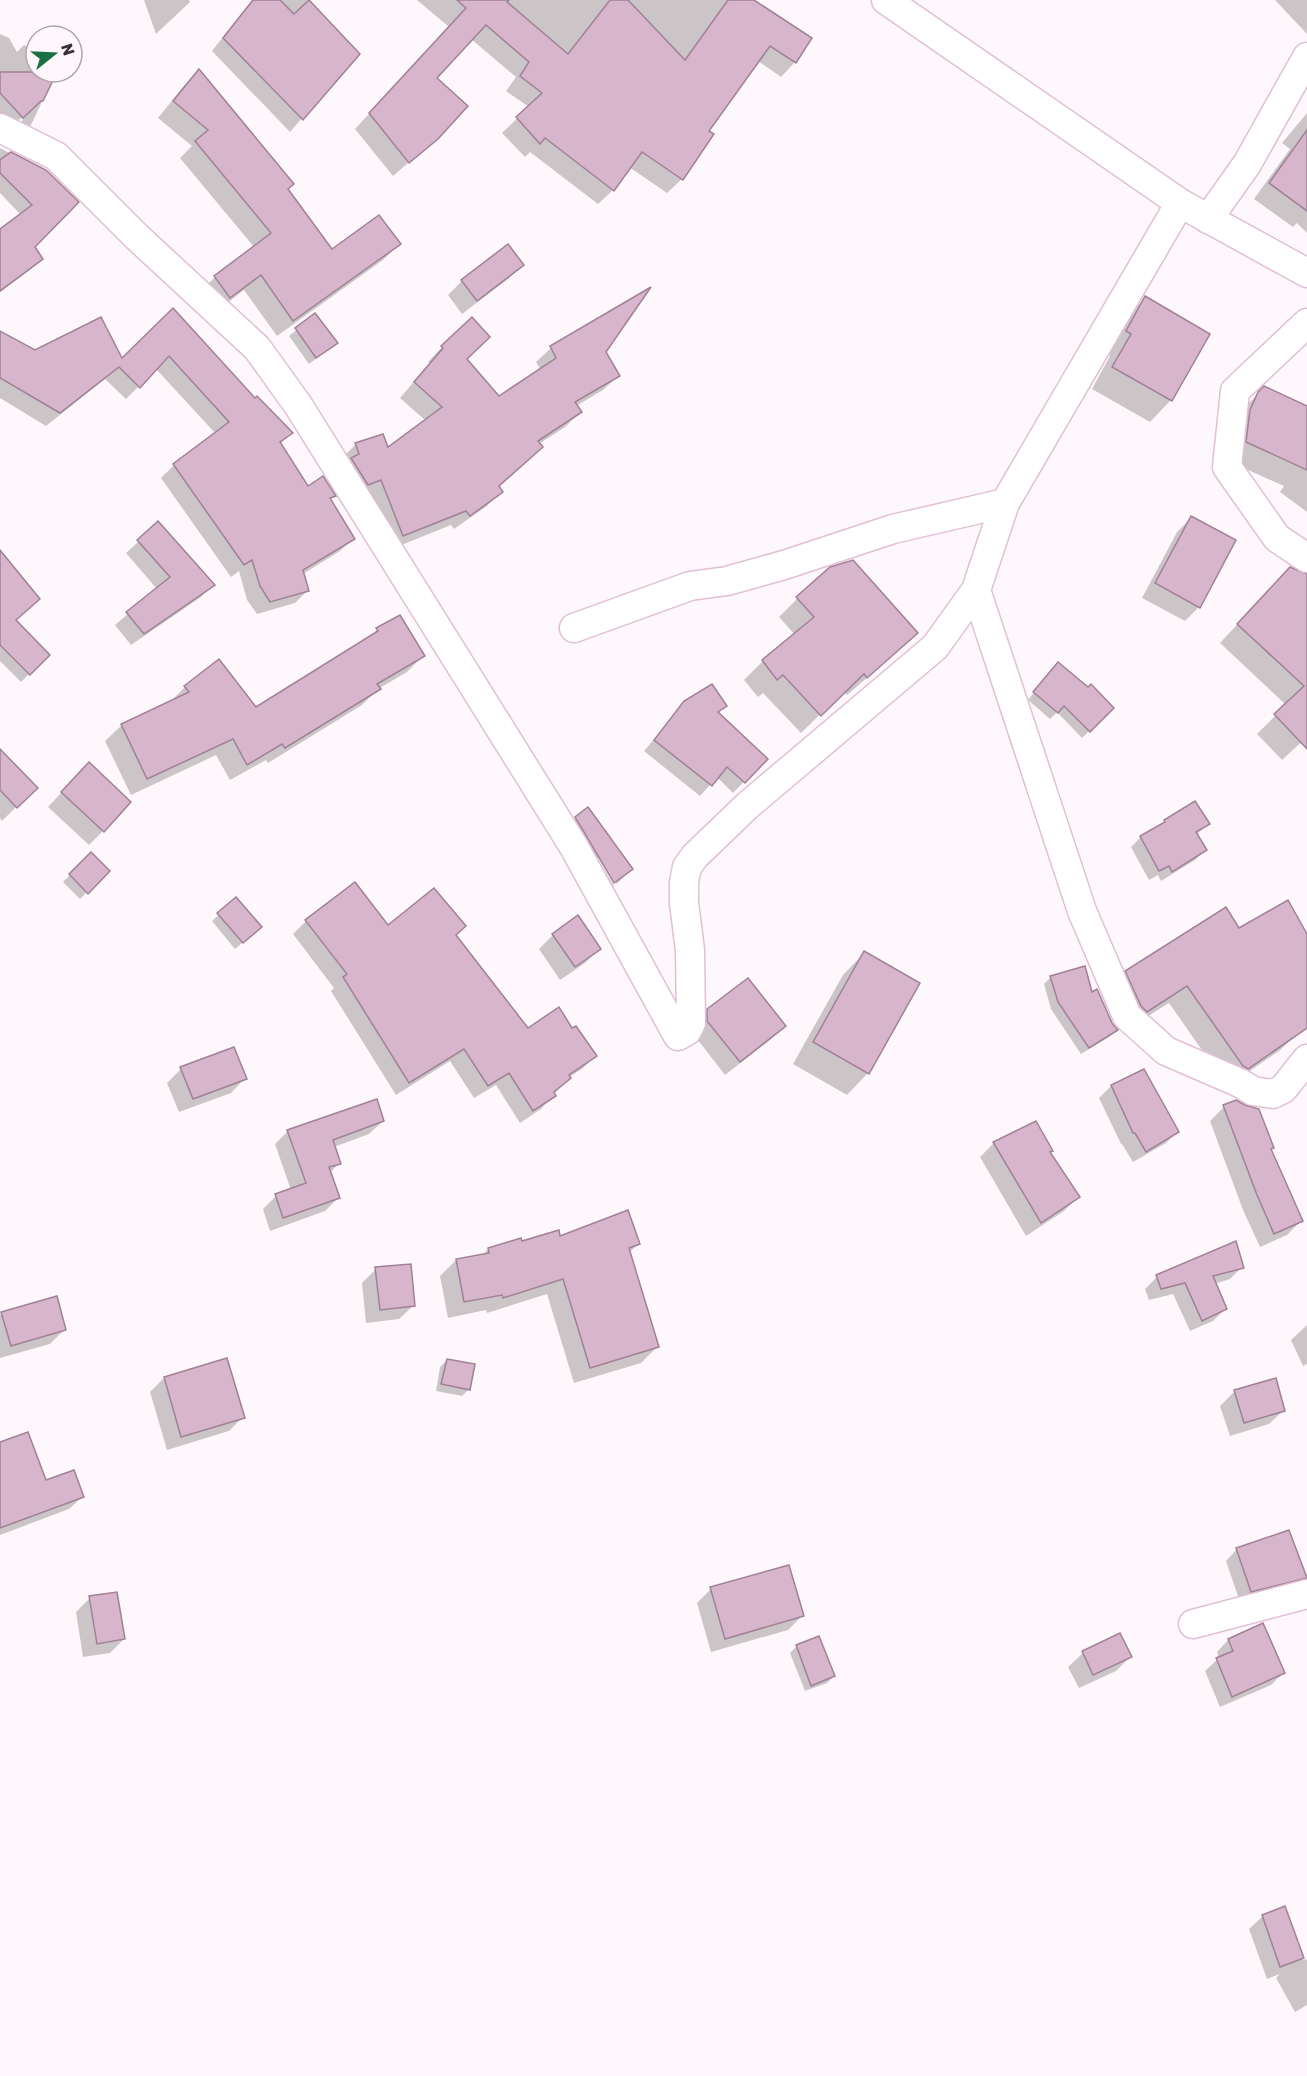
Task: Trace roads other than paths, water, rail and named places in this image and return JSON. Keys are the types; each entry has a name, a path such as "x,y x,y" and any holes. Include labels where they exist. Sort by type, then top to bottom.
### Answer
{"street":[{"path":"886,0 1180,203 1307,273"},
{"path":"1208,219 1247,164 1307,57"},
{"path":"0,128 56,156 137,237 257,348 298,405 574,847 678,1036 687,1030 691,1023 690,950 684,903 687,867 695,856 747,806 935,647 976,590 1005,503 1180,203"},
{"path":"1307,323 1234,391 1227,467 1277,538 1307,558"},
{"path":"574,628 690,586 727,581 893,529 1005,503"},
{"path":"976,590 1082,911 1127,1016 1166,1052 1240,1083 1253,1091 1273,1094 1283,1089 1307,1059"},
{"path":"1193,1624 1307,1594"}]}
